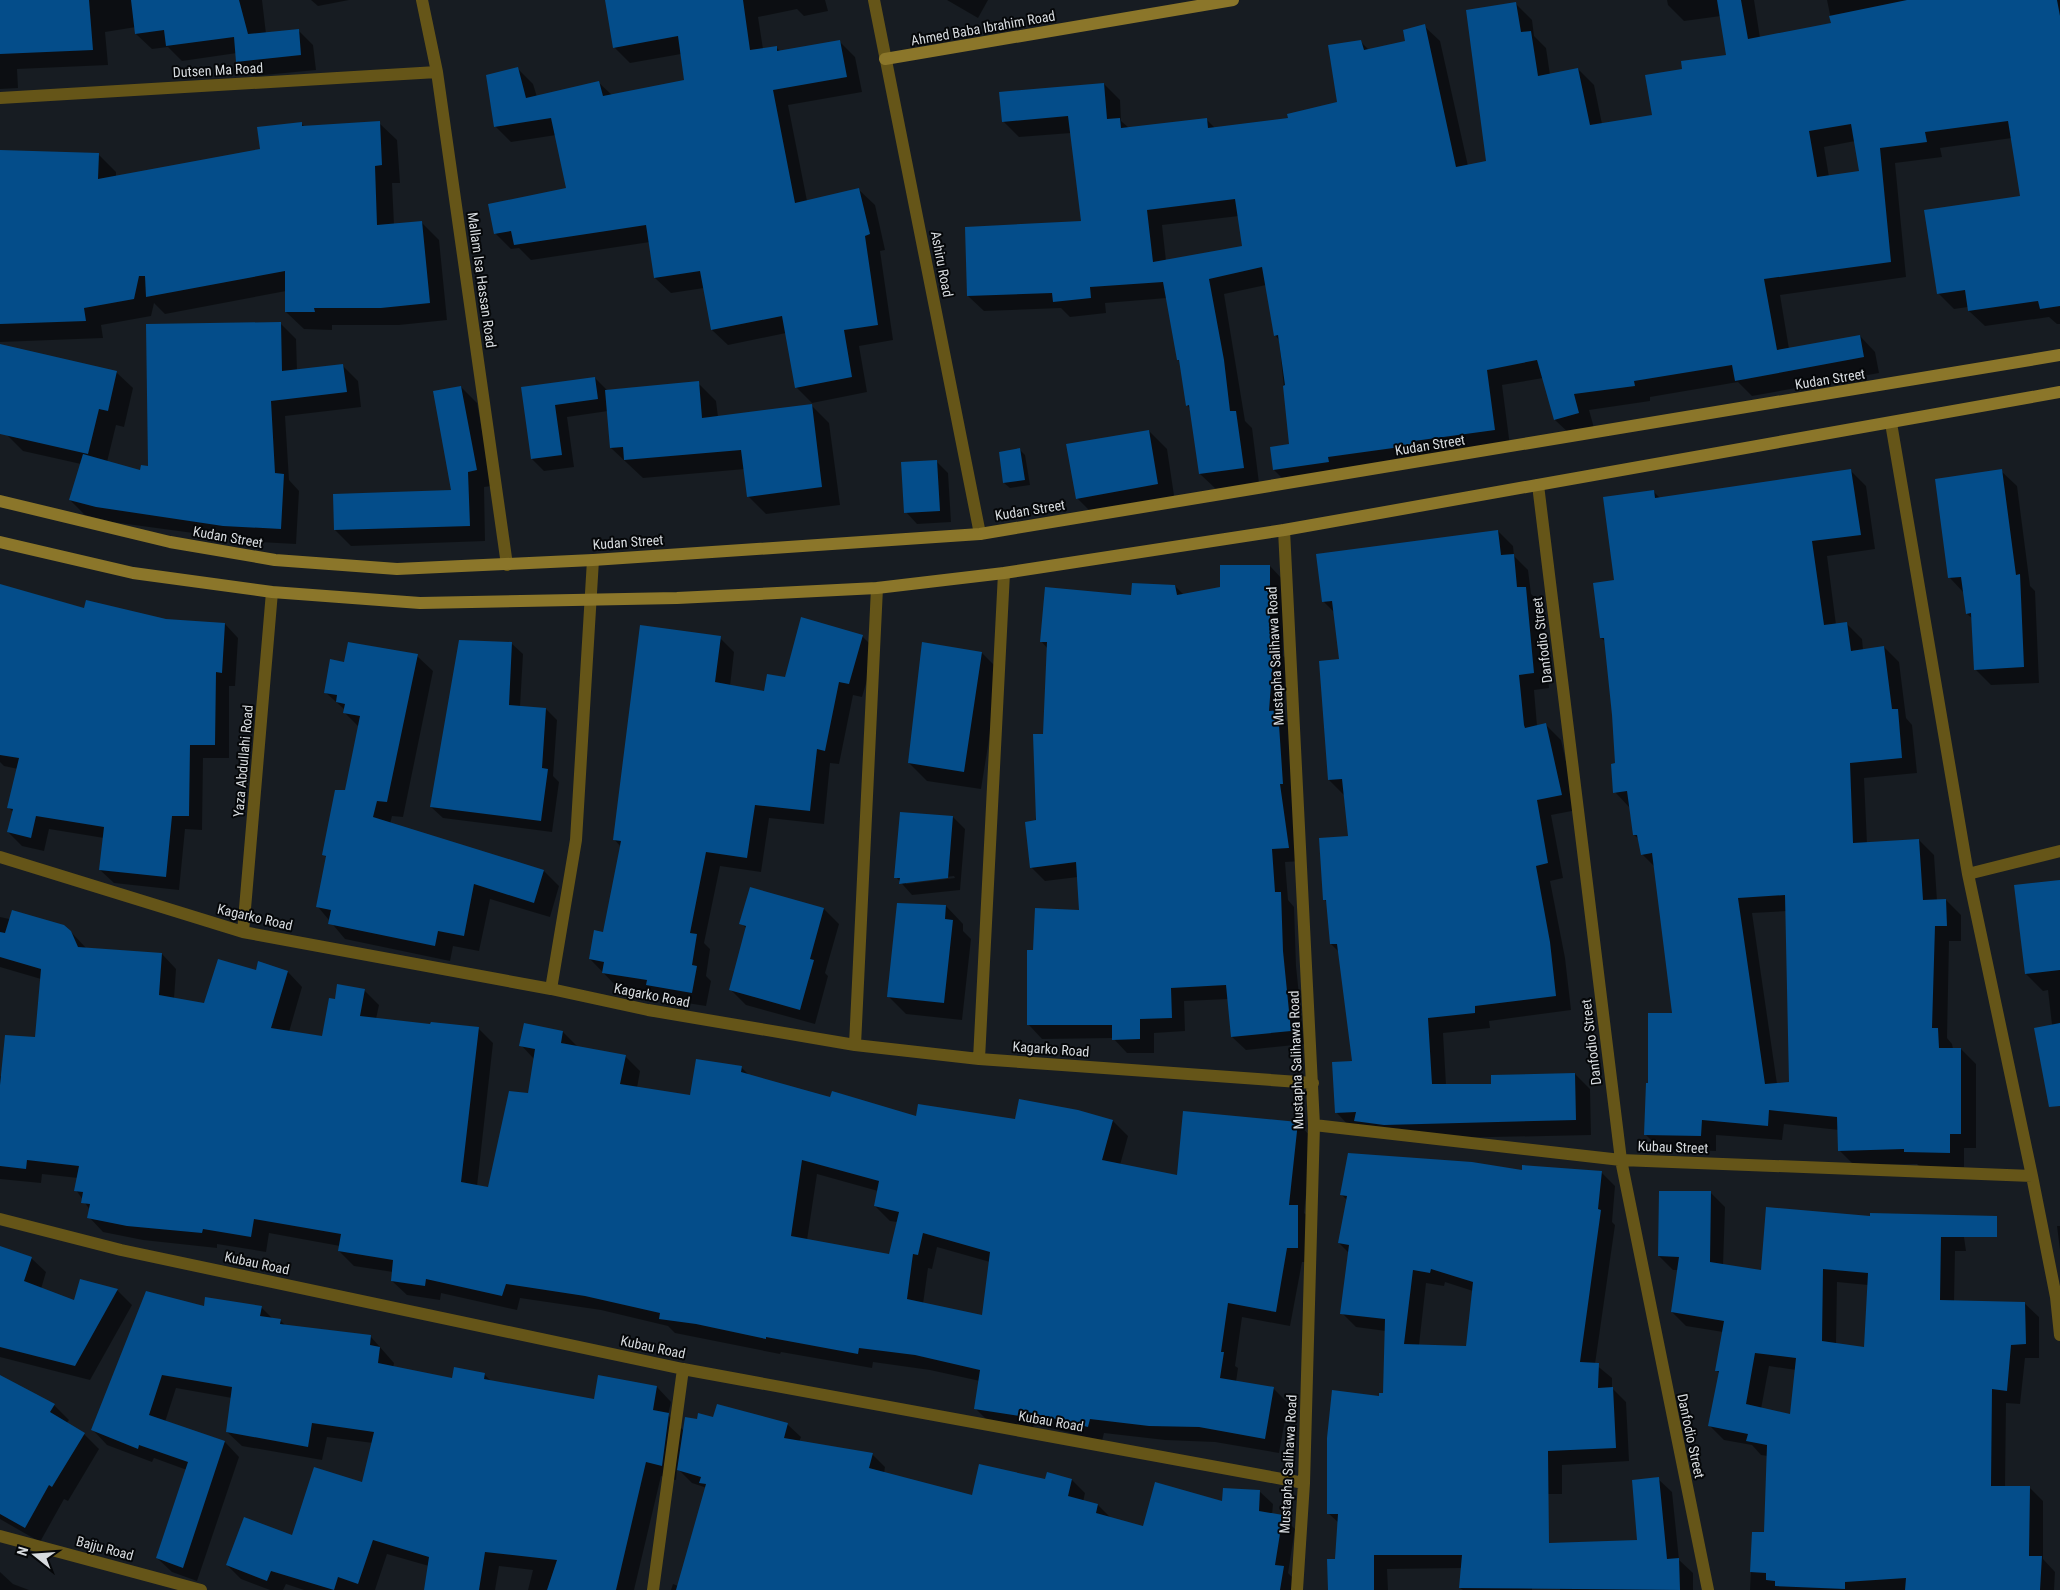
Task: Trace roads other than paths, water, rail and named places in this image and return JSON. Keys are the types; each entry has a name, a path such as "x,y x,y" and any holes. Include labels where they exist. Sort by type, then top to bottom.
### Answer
{"street":[{"name":"Mallam Isa Hassan Road","path":"422,0 437,72 507,565"},
{"name":"Ashiru Road","path":"874,0 980,534"},
{"name":"Ahmed Baba Ibrahim Road","path":"885,60 1233,0"},
{"name":"Dutsen Ma Road","path":"0,98 437,72"},
{"name":"Kudan Street","path":"0,502 170,542 275,560 398,569 593,560 980,534 2060,355"},
{"path":"0,542 134,573 272,592 420,603 677,598 877,588 1004,573 1284,530 2060,392"},
{"path":"1890,423 1968,874 2058,1297 2060,1335"},
{"name":"Danfodio Street","path":"1538,485 1621,1160 1708,1590"},
{"name":"Mustapha Salihawa Road","path":"1284,530 1314,1125 1304,1483 1296,1590"},
{"path":"551,990 576,840 593,560"},
{"path":"978,1059 1004,573"},
{"path":"855,1045 877,588"},
{"name":"Yaza Abdullahi Road","path":"243,932 272,592"},
{"path":"1968,874 2060,851"},
{"name":"Kagarko Road","path":"0,857 243,932 648,1010 855,1045 978,1059 1312,1083"},
{"name":"Kubau Street","path":"1314,1125 1621,1160 2032,1176"},
{"name":"Kubau Road","path":"0,1219 122,1250 683,1369 1304,1483"},
{"path":"653,1590 683,1369"},
{"name":"Bajju Road","path":"0,1536 201,1590"}]}
